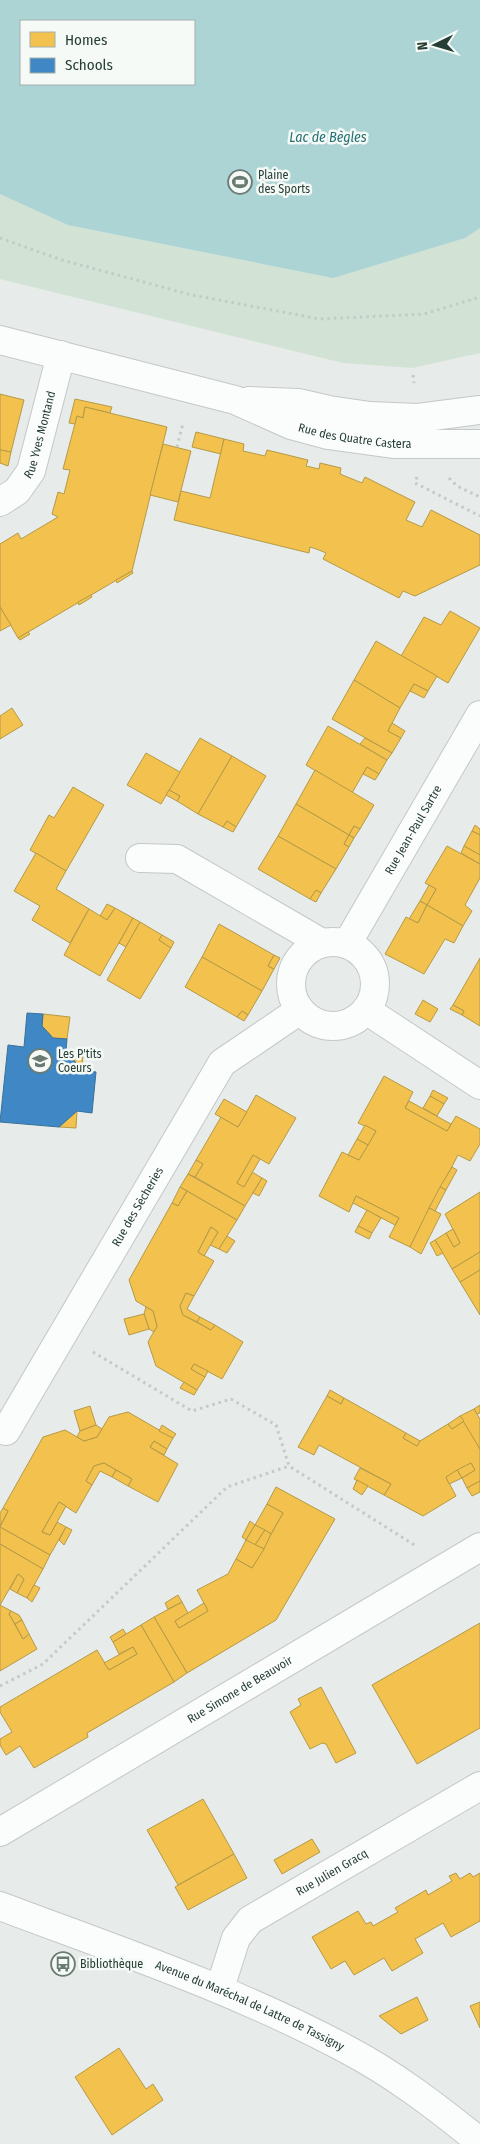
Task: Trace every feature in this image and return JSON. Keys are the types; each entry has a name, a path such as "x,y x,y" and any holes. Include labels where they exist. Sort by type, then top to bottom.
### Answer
{"street":[{"name":"Rue des Quatre Castera","path":"0,340 235,400 291,425 328,435 393,444 480,444"},
{"name":"Rue Yves Montand","path":"0,502 16,491 31,471 61,355"},
{"name":"Rue des Quatre Castera","path":"235,400 298,403 370,416 418,418 480,410"},
{"name":"Rue Jean-Paul Sartre","path":"335,944 480,715"},
{"path":"140,858 177,859 335,944 359,951 368,960 373,972 375,986 372,999 366,1010 357,1019 345,1024 332,1026 320,1024 300,1010 294,998 291,984 293,971 304,954 335,944"},
{"name":"Rue des Sècheries","path":"6,1431 222,1063 300,1010"},
{"path":"366,1010 480,1085"},
{"name":"Rue Simone de Beauvoir","path":"0,1832 480,1547"},
{"name":"Rue Julien Gracq","path":"220,1988 236,1938 250,1920 480,1786"},
{"name":"Avenue du Maréchal de Lattre de Tassigny","path":"0,1906 220,1988 348,2049 426,2099 470,2140"}],"path":[{"path":"0,238 62,260 192,294 320,319 424,314 480,297"},
{"path":"63,1333 192,1411 231,1399 276,1426 289,1466 447,1565"},
{"path":"0,1686 43,1664 228,1487 289,1466"}],"green space":[{"name":"Lac de Bègles","path":"0,0 480,0 480,353 412,368 343,363 0,279"}],"water":[{"name":"Lac de Bègles","path":"0,0 480,0 480,228 465,238 333,278 68,225 0,194"}],"building: Homes":[{"path":"0,394 24,400 11,452 0,450"},
{"path":"75,399 112,407 110,413 85,407 83,418 77,416 75,424 69,423"},
{"path":"85,407 167,427 132,571 18,638 0,607 0,544 18,533 21,539 58,517 52,514 58,492 64,494 70,470 63,469 77,416 83,418"},
{"path":"196,432 224,439 221,454 192,447"},
{"path":"224,439 244,444 243,451 265,456 267,450 308,460 306,466 319,469 320,463 341,468 340,474 362,483 365,477 415,502 406,520 422,527 431,510 480,535 480,565 415,596 403,591 399,598 323,559 326,553 319,550 310,547 309,553 174,520 181,491 210,498"},
{"path":"163,444 191,451 178,502 150,495"},
{"path":"0,450 11,452 8,466 0,463"},
{"path":"132,571 133,573 117,583 116,580"},
{"path":"91,595 92,597 79,605 78,602"},
{"path":"0,607 11,625 0,631"},
{"path":"450,611 480,628 448,683 401,656 424,617 441,625"},
{"path":"28,632 30,634 20,640 18,638"},
{"path":"376,641 437,676 428,691 414,684 400,708 354,680"},
{"path":"354,680 400,708 388,731 401,738 392,753 332,719"},
{"path":"414,684 428,691 424,698 410,691"},
{"path":"12,708 23,725 0,739 0,716"},
{"path":"392,723 405,731 401,738 388,731"},
{"path":"328,726 387,760 379,774 367,767 352,793 306,765"},
{"path":"200,738 232,756 198,814 177,801 180,796 169,790"},
{"path":"365,738 392,753 387,760 360,744"},
{"path":"146,753 180,772 161,804 127,785"},
{"path":"232,756 266,776 236,827 227,821 223,827 198,814"},
{"path":"367,767 379,774 375,780 363,774"},
{"path":"315,770 374,805 360,829 354,826 349,835 296,804"},
{"path":"73,787 104,805 66,871 30,850 49,815 54,818"},
{"path":"169,790 180,796 177,801 166,795"},
{"path":"296,804 349,835 344,844 349,847 336,869 278,836"},
{"path":"227,821 236,827 233,832 223,827"},
{"path":"475,825 480,829 480,835 472,831"},
{"path":"354,826 360,829 354,838 349,835"},
{"path":"472,831 480,835 480,855 464,846"},
{"path":"349,835 354,838 349,847 344,844"},
{"path":"278,836 336,869 321,893 316,890 310,899 258,869"},
{"path":"447,846 480,864 480,878 465,905 472,911 463,926 427,905 436,889 425,883"},
{"path":"464,846 480,855 480,864 461,853"},
{"path":"36,853 66,871 56,889 89,909 70,943 32,920 40,906 14,891"},
{"path":"429,885 436,889 427,905 420,901"},
{"path":"316,890 321,893 316,902 310,899"},
{"path":"420,901 427,905 418,923 409,919"},
{"path":"107,904 115,908 107,920 100,916"},
{"path":"427,905 463,926 454,943 445,939 424,974 385,954 406,917 418,923"},
{"path":"115,908 133,918 100,976 64,955 89,909 107,920"},
{"path":"133,918 140,922 126,947 119,943"},
{"path":"140,922 162,935 159,940 171,948 140,999 107,980"},
{"path":"219,924 274,955 268,966 274,969 262,991 202,957"},
{"path":"162,935 174,942 171,948 159,940"},
{"path":"274,955 280,958 274,969 268,966"},
{"path":"202,957 262,991 248,1015 242,1011 237,1017 185,987"},
{"path":"480,958 480,1026 462,1015 464,1011 453,1005"},
{"path":"423,1000 438,1009 430,1022 415,1014"},
{"path":"453,1005 464,1011 462,1015 450,1009"},
{"path":"242,1011 248,1015 244,1021 237,1017"},
{"path":"43,1014 70,1017 67,1039 53,1038 42,1026"},
{"path":"66,1051 83,1053 82,1070"},
{"path":"384,1076 413,1092 405,1108 447,1131 456,1116 480,1129 480,1144 470,1161 458,1155 410,1247 389,1237 399,1218 356,1196 349,1212 319,1196 342,1152 359,1160 376,1131 358,1123"},
{"path":"433,1090 448,1098 444,1104 430,1096"},
{"path":"256,1095 296,1118 269,1164 253,1155 237,1183 244,1187 252,1172 262,1178 245,1206 195,1177 203,1164 196,1160 221,1117 238,1127"},
{"path":"430,1096 444,1104 437,1116 423,1108"},
{"path":"224,1099 247,1112 238,1127 215,1114"},
{"path":"409,1101 451,1124 447,1131 405,1108"},
{"path":"77,1111 76,1128 59,1127"},
{"path":"365,1125 376,1131 368,1145 357,1139"},
{"path":"357,1139 368,1145 359,1160 348,1155"},
{"path":"253,1155 260,1159 244,1187 237,1183"},
{"path":"196,1160 203,1164 195,1177 188,1174"},
{"path":"452,1167 457,1170 446,1190 440,1187"},
{"path":"188,1174 245,1206 237,1220 180,1187"},
{"path":"262,1178 267,1181 259,1196 253,1193"},
{"path":"180,1187 187,1191 178,1206 172,1203"},
{"path":"440,1187 446,1190 435,1211 429,1208"},
{"path":"187,1191 237,1220 219,1249 210,1245 218,1232 211,1227 198,1252 214,1261 194,1296 186,1293 180,1306 183,1315 211,1330 215,1325 243,1342 222,1379 194,1364 191,1369 205,1377 197,1390 156,1366 148,1342 157,1326 153,1311 136,1301 129,1280 172,1203 178,1206"},
{"path":"480,1192 480,1252 452,1269 435,1240 446,1233 454,1247 460,1243 445,1214"},
{"path":"356,1196 399,1218 395,1225 353,1203"},
{"path":"429,1208 441,1214 421,1254 410,1247"},
{"path":"367,1210 381,1218 372,1233 358,1226"},
{"path":"358,1226 372,1233 369,1239 355,1232"},
{"path":"211,1227 218,1232 204,1256 198,1252"},
{"path":"453,1229 460,1243 454,1247 446,1233"},
{"path":"227,1236 235,1241 227,1253 219,1249"},
{"path":"435,1240 443,1253 437,1256 430,1243"},
{"path":"480,1252 480,1270 460,1282 452,1269"},
{"path":"480,1270 480,1315 460,1282"},
{"path":"186,1293 194,1296 187,1309 200,1317 197,1322 183,1315 180,1306"},
{"path":"146,1307 153,1311 157,1326 154,1332 149,1329 144,1314"},
{"path":"144,1314 149,1329 129,1335 124,1319"},
{"path":"200,1317 215,1325 211,1330 197,1322"},
{"path":"194,1364 208,1371 205,1377 191,1369"},
{"path":"184,1382 197,1390 194,1395 180,1388"},
{"path":"330,1390 344,1398 341,1404 327,1396"},
{"path":"327,1396 341,1404 344,1398 406,1433 403,1438 417,1446 420,1441 448,1424 452,1429 464,1421 480,1449 480,1481 467,1488 462,1478 475,1470 471,1463 446,1477 456,1496 423,1516 384,1495 391,1484 319,1445 314,1455 298,1447"},
{"path":"480,1405 480,1413 477,1414 474,1409"},
{"path":"90,1406 96,1425 80,1431 74,1411"},
{"path":"474,1409 480,1419 480,1449 460,1416"},
{"path":"128,1412 173,1438 167,1449 154,1441 150,1447 178,1464 158,1502 128,1486 132,1479 104,1463 94,1466 86,1481 92,1485 76,1513 59,1502 42,1532 50,1535 57,1522 66,1527 50,1555 0,1527 8,1511 3,1508 43,1437 65,1430 84,1441 97,1437 109,1417"},
{"path":"460,1416 464,1421 452,1429 448,1424"},
{"path":"96,1425 102,1429 97,1437 84,1441 77,1437 80,1431"},
{"path":"162,1425 176,1434 173,1438 159,1431"},
{"path":"406,1433 420,1441 417,1446 403,1438"},
{"path":"154,1441 167,1449 164,1455 150,1447"},
{"path":"104,1463 116,1470 112,1477 100,1471 92,1485 86,1481 94,1466"},
{"path":"471,1463 475,1470 462,1478 457,1470"},
{"path":"360,1468 391,1484 384,1495 354,1479"},
{"path":"116,1470 132,1479 128,1486 112,1477"},
{"path":"457,1470 462,1478 449,1484 446,1477"},
{"path":"357,1480 368,1486 362,1495 353,1489"},
{"path":"480,1481 480,1492 472,1496 467,1488"},
{"path":"276,1487 335,1519 276,1620 187,1673 154,1617 182,1602 188,1613 175,1621 179,1628 208,1611 197,1590 228,1574 236,1559 252,1568 283,1513 267,1504"},
{"path":"59,1502 66,1506 50,1535 42,1532"},
{"path":"267,1504 283,1513 271,1534 255,1525"},
{"path":"3,1508 8,1511 0,1526 0,1513"},
{"path":"250,1521 255,1525 246,1540 242,1537"},
{"path":"255,1525 265,1530 255,1545 246,1540"},
{"path":"0,1527 50,1555 43,1569 0,1544"},
{"path":"66,1527 72,1530 64,1545 59,1540"},
{"path":"265,1530 271,1534 264,1549 255,1545"},
{"path":"246,1540 264,1549 252,1568 236,1559"},
{"path":"0,1544 43,1569 27,1598 17,1593 24,1579 18,1574 0,1605"},
{"path":"18,1574 24,1579 17,1593 10,1589"},
{"path":"34,1585 40,1588 32,1602 27,1598"},
{"path":"178,1595 182,1602 168,1609 165,1603"},
{"path":"204,1603 208,1611 179,1628 175,1621"},
{"path":"0,1605 11,1611 9,1614 23,1639 29,1634 37,1649 0,1671"},
{"path":"11,1611 19,1615 22,1620 15,1624 9,1614"},
{"path":"154,1617 187,1673 174,1682 141,1625"},
{"path":"22,1620 29,1634 23,1639 15,1624"},
{"path":"480,1623 480,1728 417,1764 372,1685"},
{"path":"141,1625 174,1682 87,1733 88,1737 34,1768 20,1746 6,1755 0,1745 0,1739 12,1732 0,1712 0,1707 97,1650 109,1670 137,1654 133,1647 119,1654 113,1642"},
{"path":"123,1629 126,1634 113,1642 110,1637"},
{"path":"133,1647 137,1654 109,1670 104,1663"},
{"path":"321,1687 356,1753 336,1763 326,1744 322,1743 310,1749 290,1712 301,1705 298,1699"},
{"path":"203,1799 234,1854 178,1885 147,1830"},
{"path":"312,1839 320,1852 282,1874 274,1860"},
{"path":"234,1854 247,1878 188,1910 175,1887"},
{"path":"456,1873 460,1879 470,1873 473,1877 480,1873 480,1921 451,1937 443,1923 415,1939 423,1953 392,1971 384,1958 354,1975 345,1961 331,1969 312,1937 358,1911 366,1924 371,1922 373,1926 398,1912 395,1908 426,1890 428,1895 452,1881 449,1876"},
{"path":"417,1997 428,2020 401,2034 379,2016"},
{"path":"480,2002 480,2028 470,2006"},
{"path":"119,2048 146,2089 153,2084 163,2100 112,2135 75,2077"}],"building: Schools":[{"name":"Les P'tits Coeurs","path":"27,1013 43,1014 42,1026 53,1038 67,1039 66,1051 82,1070 96,1072 92,1113 77,1111 59,1127 0,1122 8,1045 24,1047"}],"place":[{"name":"Plaine des Sports","path":"240,182"},
{"name":"Les P'tits Coeurs","path":"40,1061"},
{"name":"Bibliothèque","path":"63,1964"}]}
